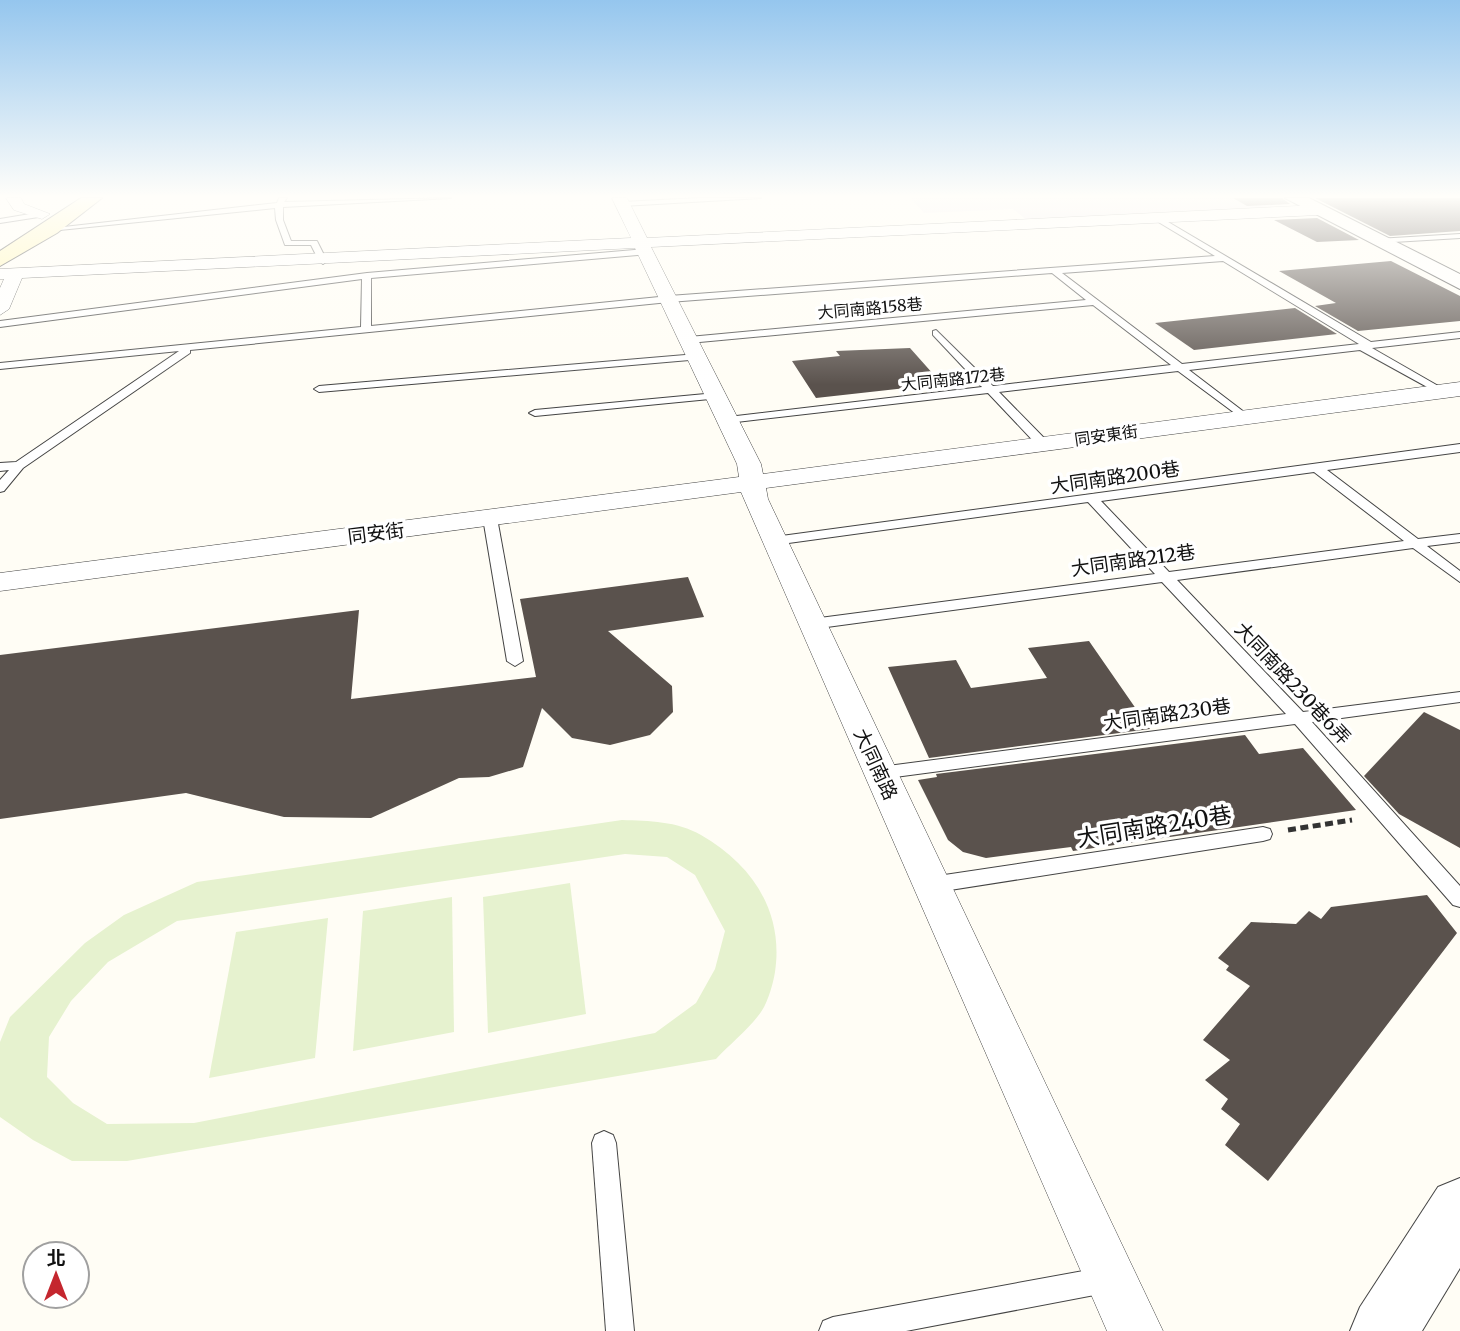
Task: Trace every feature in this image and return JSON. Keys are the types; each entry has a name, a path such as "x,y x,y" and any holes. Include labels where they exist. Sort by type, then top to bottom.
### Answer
{"street":[{"path":"0,309 7,275 345,260"},
{"name":"大同南路","path":"650,260 749,464 755,499 1135,1331"},
{"path":"1416,260 1460,282"},
{"name":"同安東街","path":"752,482 1455,390"},
{"name":"同安街","path":"0,582 752,482"},
{"path":"1384,1331 1460,1209"}],"lane":[{"path":"0,324 367,275 520,260"},
{"path":"0,366 669,299 1195,260"},
{"path":"1228,260 1364,345 1455,390"},
{"path":"1053,270 1244,417"},
{"path":"366,329 367,275"},
{"name":"大同南路158巷","path":"319,390 1096,302"},
{"path":"936,333 1043,444"},
{"name":"大同南路172巷","path":"535,413 722,408 992,391 1460,335"},
{"path":"0,488 19,465 189,349"},
{"name":"大同南路200巷","path":"774,541 1460,448"},
{"path":"0,467 19,465"},
{"path":"1318,469 1460,578"},
{"name":"大同南路230巷6弄","path":"1092,499 1299,718 1460,899"},
{"path":"490,518 515,661"},
{"name":"大同南路212巷","path":"812,624 1162,575 1460,538"},
{"name":"大同南路230巷","path":"880,773 1460,697"},
{"name":"大同南路240巷","path":"931,886 1263,834"},
{"path":"604,1143 620,1331"},
{"path":"834,1331 1111,1279"}],"path":[{"path":"1263,834 1385,815"}],"green space":[{"path":"622,820 663,823 701,835 735,860 749,875 769,910 774,929 775,972 770,993 761,1012 716,1059 127,1161 72,1161 33,1140 0,1117 0,1042 10,1017 85,943 124,915 197,882","holes":["625,854 667,857 695,875 725,931 715,969 696,1003 655,1033 194,1123 107,1124 73,1103 47,1077 49,1037 71,1001 108,962 177,921"]},
{"path":"570,883 586,1014 488,1033 483,897"},
{"path":"452,897 454,1032 353,1051 363,911"},
{"path":"328,918 315,1058 209,1078 236,932"}],"building":[{"path":"1391,261 1460,296 1460,321 1358,331 1315,306 1336,303 1279,271"},
{"path":"1295,308 1337,334 1194,350 1155,323"},
{"path":"910,348 942,384 816,398 792,361 840,356 836,351"},
{"path":"688,577 704,617 608,631 672,686 673,712 650,735 610,745 572,738 542,708 523,767 489,777 459,778 371,818 284,817 186,793 0,819 0,655 359,610 351,699 536,677 520,599"},
{"path":"1089,641 1150,729 929,758 888,667 956,660 971,688 1047,678 1028,648"},
{"path":"1424,712 1460,730 1460,848 1399,814 1364,776"},
{"path":"1245,735 1259,754 1303,748 1356,810 1073,851 1071,847 986,858 963,852 948,840 918,780 937,777 936,774"},
{"path":"1427,895 1457,933 1268,1181 1225,1145 1240,1124 1221,1109 1228,1099 1205,1080 1230,1060 1203,1040 1250,986 1226,970 1229,966 1218,958 1251,922 1296,924 1309,911 1321,919 1331,907"}]}
